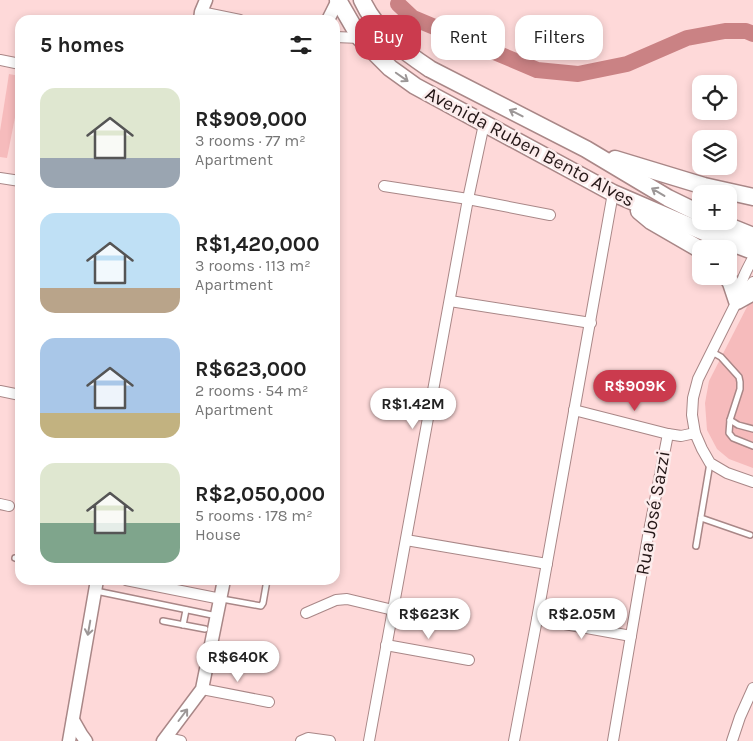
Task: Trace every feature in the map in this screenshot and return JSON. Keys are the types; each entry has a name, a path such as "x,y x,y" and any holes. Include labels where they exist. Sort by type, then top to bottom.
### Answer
{"main road":[{"name":"Avenida Ruben Bento Alves","path":"338,0 355,29"},
{"name":"Avenida Ruben Bento Alves","path":"362,0 375,23 399,47 430,69 586,149 668,198 692,210"},
{"name":"Avenida Ruben Bento Alves","path":"381,60 415,86 613,193 629,201 751,246"},
{"path":"586,149 606,157 704,186 753,197"},
{"path":"629,201 643,216 692,245"},
{"path":"729,230 751,246"},
{"path":"730,285 737,302 753,292"}],"street":[{"path":"330,15 338,0"},
{"path":"202,11 219,15"},
{"path":"340,37 355,38"},
{"path":"0,60 15,63"},
{"path":"369,741 468,198 484,124"},
{"path":"0,178 15,180"},
{"path":"384,186 468,198 550,215"},
{"path":"514,741 613,193"},
{"path":"737,302 751,246"},
{"path":"753,282 737,302 698,379 693,398 692,414 695,434 710,463 727,473 753,482"},
{"path":"450,302 591,323"},
{"path":"0,391 15,394"},
{"path":"574,410 668,434 680,436 695,434"},
{"name":"Rua José Sazzi","path":"613,741 668,434"},
{"path":"406,540 547,564"},
{"path":"151,585 221,599"},
{"path":"164,739 202,689 223,585"},
{"path":"69,741 96,586"},
{"path":"306,613 336,600 348,599 393,610"},
{"path":"537,619 631,636"},
{"path":"386,645 469,660"},
{"path":"732,741 753,688"},
{"path":"202,689 269,702"},
{"path":"73,720 86,741"},
{"path":"301,741 308,738 330,741"},
{"path":"164,739 181,741"}],"lane":[{"path":"712,352 721,357 739,378 740,382 740,389 730,420 729,433 733,438 753,446"},
{"path":"730,420 738,425 753,429"},
{"path":"696,546 710,463"},
{"path":"701,518 750,535"},
{"path":"221,599 261,606 266,585"},
{"path":"96,586 186,610 218,616"},
{"path":"183,625 186,610"},
{"path":"163,621 205,629"}],"shaded area":[{"path":"9,74 15,75 15,117 7,158 0,157 0,131"},
{"path":"753,299 753,468 729,459 717,449 707,430 705,403 709,381 750,301"}],"waterway":[{"path":"398,4 413,18 537,70 578,74 627,64 687,38 725,31 746,31 753,34"}]}
